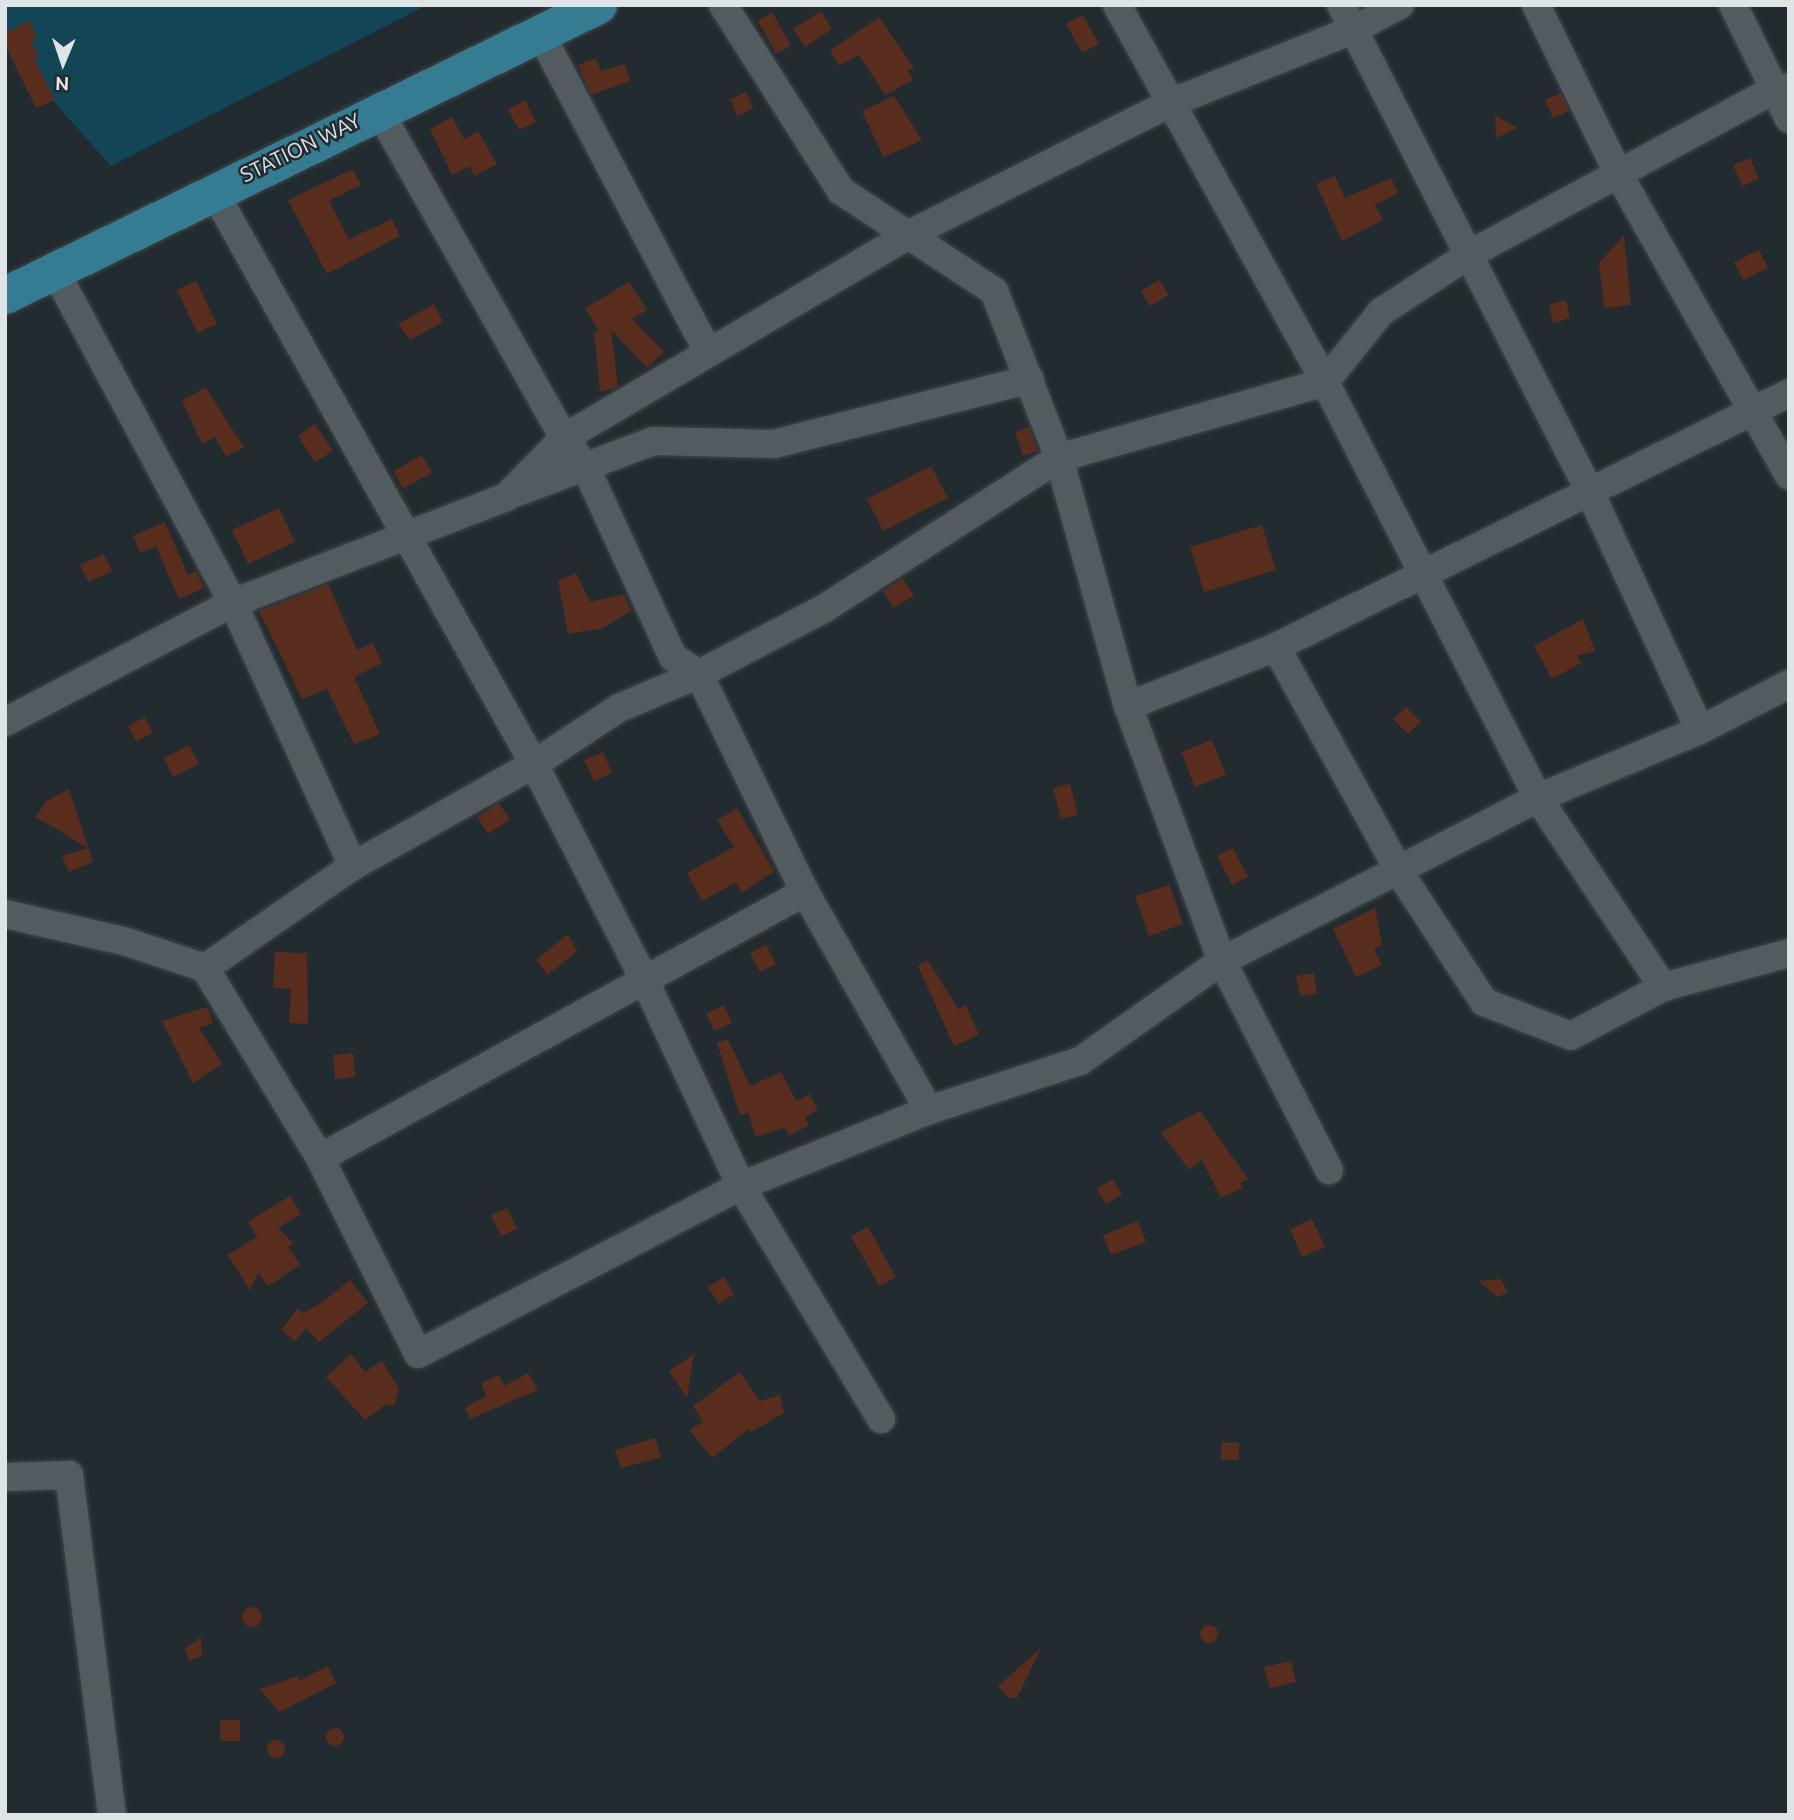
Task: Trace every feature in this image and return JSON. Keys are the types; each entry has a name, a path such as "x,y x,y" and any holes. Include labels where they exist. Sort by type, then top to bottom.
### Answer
{"main road":[{"name":"STATION WAY","path":"5,295 378,109 598,5"}],"street":[{"path":"723,5 841,191 994,291 1059,458 1128,706 1222,961 1329,1170"},
{"path":"1117,5 1325,382 1538,797 1663,987"},
{"path":"1341,5 1589,490 1700,730"},
{"path":"506,497 564,438 708,350 908,235 1172,102 1355,29 1400,5"},
{"path":"1536,5 1619,175 1789,475"},
{"path":"1733,5 1781,89 1789,119"},
{"path":"540,33 708,350"},
{"path":"205,968 353,866 534,764 619,708 699,674 825,608 1059,458 1325,382 1381,312 1470,254 1781,89"},
{"path":"378,109 564,438 585,466 673,657 699,674 806,892 929,1110"},
{"path":"213,190 407,531 534,764 645,981 741,1186 881,1419"},
{"path":"55,271 233,603 353,866"},
{"path":"5,722 233,603 407,531 653,442 774,444 1030,379"},
{"path":"1128,706 1276,648 1753,408 1789,393"},
{"path":"1276,648 1400,873 1485,1002 1571,1036 1663,987 1789,953"},
{"path":"5,914 124,941 205,968 320,1158 418,1354 741,1186 929,1110 1080,1061 1222,961 1400,873 1538,797 1700,730 1789,684"},
{"path":"320,1158 806,892"},
{"path":"5,1477 69,1475 112,1815"}],"shaded area":[{"path":"5,5 427,5 111,166 5,47"}],"building":[{"path":"821,11 832,29 805,47 793,29"},
{"path":"772,12 791,46 776,54 758,21"},
{"path":"1083,15 1099,44 1082,53 1066,24"},
{"path":"879,17 914,68 908,71 913,80 885,95 859,55 839,66 830,50"},
{"path":"29,21 37,37 31,41 39,57 34,59 55,100 36,108 5,45 5,33"},
{"path":"596,58 601,71 625,64 630,81 591,95 578,65"},
{"path":"746,92 753,109 737,116 730,99"},
{"path":"1561,93 1569,111 1553,118 1545,100"},
{"path":"894,96 922,140 883,157 862,111"},
{"path":"525,100 536,122 519,130 508,109"},
{"path":"1495,115 1517,128 1496,138"},
{"path":"452,117 464,139 478,131 497,164 474,176 470,166 452,175 430,129"},
{"path":"1750,158 1759,179 1742,186 1733,165"},
{"path":"353,169 361,185 329,201 349,239 392,219 400,236 327,274 288,200"},
{"path":"1335,176 1345,198 1391,178 1398,193 1375,205 1383,220 1342,241 1316,184"},
{"path":"1624,235 1631,305 1604,308 1599,263"},
{"path":"1759,250 1768,268 1743,280 1734,262"},
{"path":"1160,280 1168,295 1150,306 1141,291"},
{"path":"196,281 217,324 197,333 177,290"},
{"path":"629,282 647,310 632,319 664,352 647,368 611,330 618,387 600,392 594,332 598,330 585,308"},
{"path":"1566,300 1570,318 1553,323 1549,305"},
{"path":"434,304 443,322 410,340 398,324"},
{"path":"205,387 244,447 226,457 215,437 202,444 182,401"},
{"path":"315,424 333,451 315,462 298,436"},
{"path":"1029,427 1038,451 1023,456 1015,432"},
{"path":"422,455 432,473 403,489 393,471"},
{"path":"931,466 948,498 883,531 867,499"},
{"path":"279,508 295,542 248,564 232,530"},
{"path":"165,522 188,575 196,571 204,588 179,599 156,546 140,553 133,536"},
{"path":"1262,525 1276,570 1204,592 1190,547"},
{"path":"104,554 112,571 88,582 80,565"},
{"path":"576,573 590,602 624,594 631,611 603,628 568,634 558,581"},
{"path":"903,578 914,596 893,608 883,591"},
{"path":"328,584 357,650 373,643 382,663 354,677 380,734 354,744 327,689 302,699 259,611"},
{"path":"1583,619 1595,651 1577,656 1581,663 1552,679 1534,646"},
{"path":"1406,707 1421,722 1408,734 1393,719"},
{"path":"145,717 153,733 136,741 128,726"},
{"path":"1212,740 1226,775 1195,787 1181,752"},
{"path":"189,745 199,764 173,777 164,758"},
{"path":"603,752 612,773 594,781 584,760"},
{"path":"1070,784 1078,815 1061,819 1053,788"},
{"path":"69,789 93,862 69,872 62,856 88,848 36,817 45,802"},
{"path":"499,803 510,820 488,834 477,817"},
{"path":"737,808 774,871 741,893 736,882 702,901 687,873 734,847 717,820"},
{"path":"1233,848 1248,877 1232,885 1217,856"},
{"path":"1170,885 1183,924 1149,936 1135,896"},
{"path":"1375,908 1382,945 1374,949 1382,965 1356,977 1333,929"},
{"path":"568,934 577,951 548,975 536,960"},
{"path":"766,945 776,964 760,972 750,953"},
{"path":"275,952 307,953 308,1024 289,1023 291,989 273,988"},
{"path":"928,960 958,1009 966,1005 979,1035 954,1046 918,966"},
{"path":"1314,973 1317,993 1300,996 1296,976"},
{"path":"724,1005 732,1023 714,1031 706,1013"},
{"path":"207,1007 213,1023 199,1028 222,1064 193,1083 162,1021"},
{"path":"728,1039 750,1086 781,1072 796,1101 810,1094 818,1110 805,1117 809,1125 789,1136 785,1127 756,1137 748,1113 740,1115 717,1043"},
{"path":"353,1053 355,1077 335,1079 333,1055"},
{"path":"1200,1111 1248,1179 1240,1183 1243,1188 1221,1198 1202,1160 1189,1170 1161,1132"},
{"path":"1112,1179 1122,1194 1106,1204 1097,1189"},
{"path":"290,1196 301,1214 278,1228 293,1243 288,1247 300,1265 268,1286 258,1273 250,1291 228,1255 257,1237 248,1222"},
{"path":"507,1208 517,1229 501,1236 491,1215"},
{"path":"1312,1219 1325,1247 1302,1257 1290,1229"},
{"path":"1138,1221 1146,1242 1111,1255 1103,1235"},
{"path":"868,1227 896,1277 879,1286 851,1236"},
{"path":"724,1277 734,1294 719,1304 708,1287"},
{"path":"1501,1279 1508,1293 1497,1297 1479,1281"},
{"path":"350,1280 368,1303 319,1342 306,1328 295,1341 281,1330 298,1308 302,1313 320,1304"},
{"path":"351,1354 365,1372 382,1361 399,1389 394,1406 386,1404 365,1420 326,1377"},
{"path":"694,1354 687,1398 669,1371"},
{"path":"740,1372 760,1401 780,1395 784,1413 751,1432 749,1429 712,1458 689,1430 703,1422 693,1406"},
{"path":"528,1373 538,1390 470,1419 465,1408 486,1396 481,1383 499,1375 504,1386"},
{"path":"655,1438 661,1457 621,1468 615,1450"},
{"path":"1222,1442 1239,1443 1239,1460 1221,1460"},
{"path":"252,1607 259,1610 262,1617 259,1624 252,1627 245,1624 242,1617 245,1610"},
{"path":"1205,1625 1213,1625 1218,1634 1216,1641 1205,1643 1200,1638 1200,1630"},
{"path":"201,1637 202,1656 189,1661 185,1648"},
{"path":"1041,1648 1017,1698 1008,1698 998,1686"},
{"path":"1291,1661 1296,1682 1270,1688 1264,1667"},
{"path":"328,1666 336,1683 279,1712 260,1689 298,1676 299,1681"},
{"path":"220,1720 240,1720 240,1741 220,1741"},
{"path":"335,1728 341,1731 344,1737 341,1743 335,1746 329,1743 326,1737 329,1731"},
{"path":"272,1740 280,1740 285,1749 283,1756 272,1758 267,1753 267,1745"}]}
